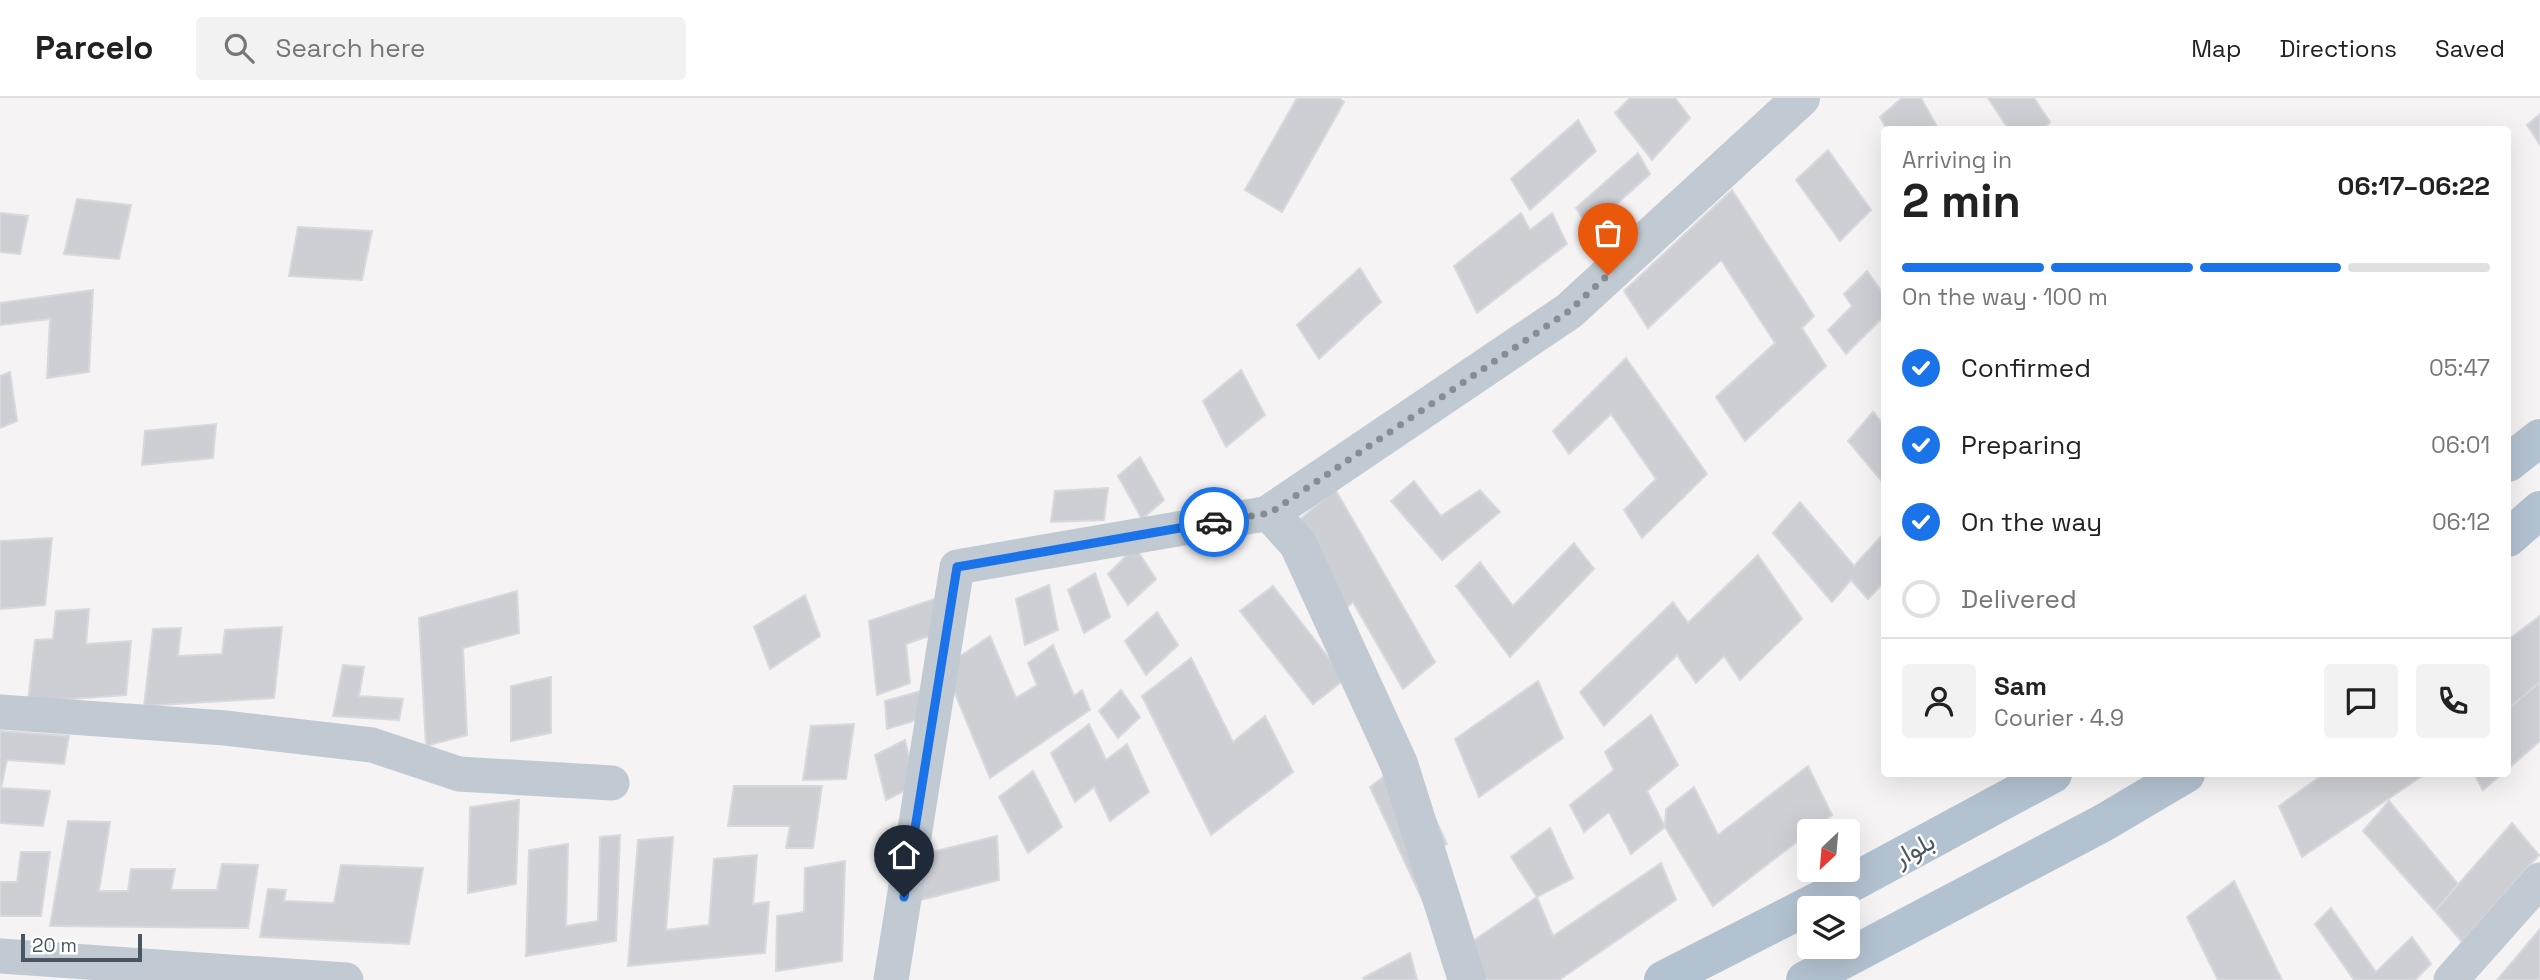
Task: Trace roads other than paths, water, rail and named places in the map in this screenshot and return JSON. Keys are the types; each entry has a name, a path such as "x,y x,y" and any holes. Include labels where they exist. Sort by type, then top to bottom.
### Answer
{"main road":[{"path":"2511,461 2540,438"},
{"path":"2511,535 2540,510"},
{"name":"بلوار","path":"1663,980 1820,900 2047,777"},
{"path":"1805,980 2103,823 2181,777"}],"street":[{"path":"891,980 957,567 1270,513 1569,311 1801,98"},
{"path":"1270,513 1298,544 1399,764 1467,980"},
{"path":"0,712 225,728 373,745 459,774 612,783"},
{"path":"2451,980 2540,880"},
{"path":"0,956 346,980"}]}
